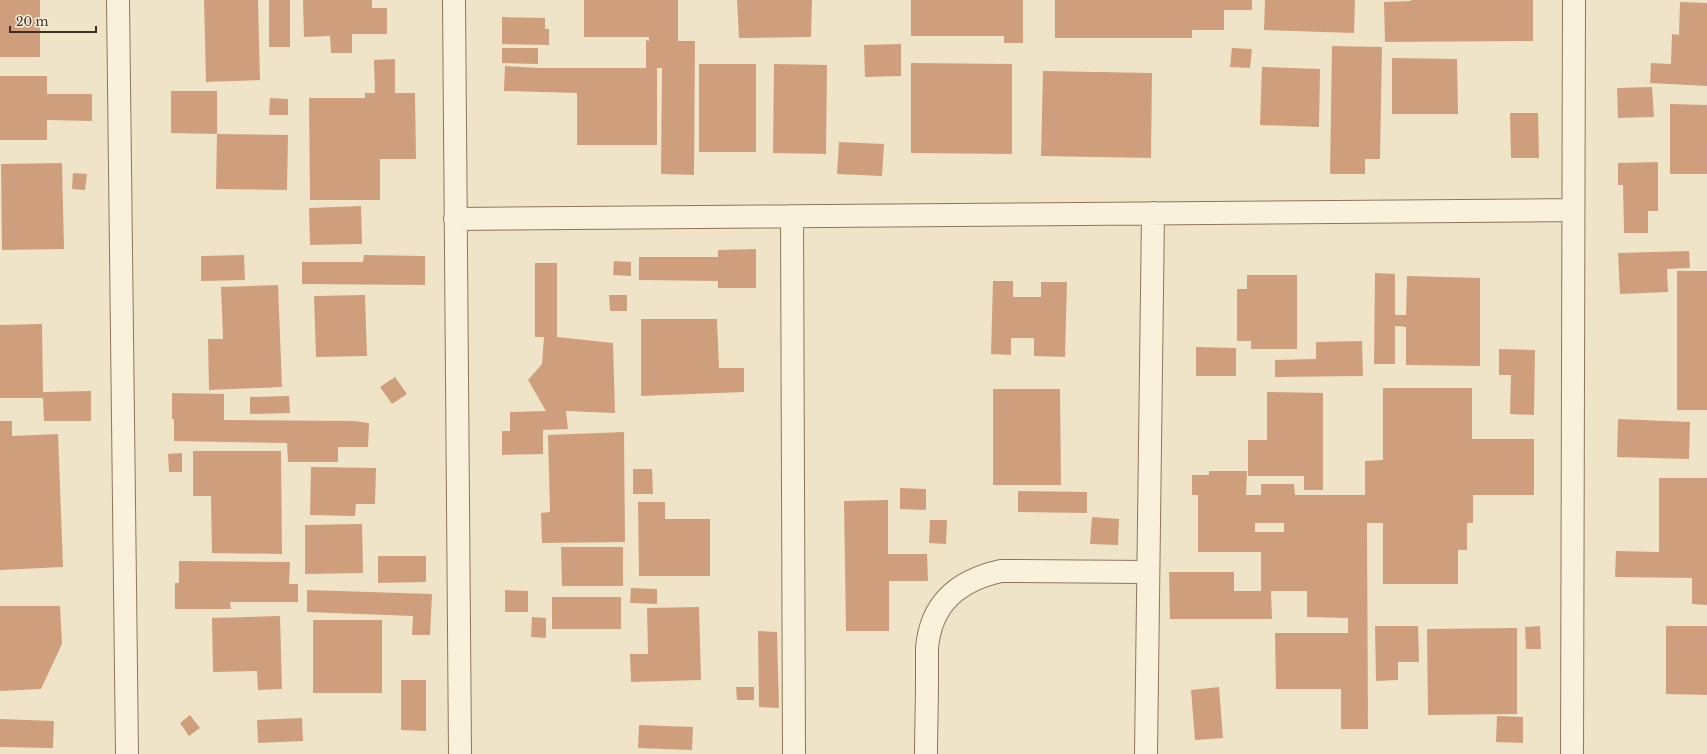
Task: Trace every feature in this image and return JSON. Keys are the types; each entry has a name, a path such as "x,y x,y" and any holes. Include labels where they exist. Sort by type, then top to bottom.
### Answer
{"street":[{"path":"118,0 127,754"},
{"path":"454,0 460,754"},
{"path":"1572,754 1574,0"},
{"path":"455,219 1573,210"},
{"path":"1146,754 1153,214"},
{"path":"792,216 794,754"},
{"path":"926,754 928,647 931,628 939,611 955,591 965,583 982,575 1001,571 1148,572"}],"building":[{"path":"0,0 40,0 40,57 0,57"},
{"path":"204,0 258,0 260,80 206,82"},
{"path":"269,0 290,0 290,47 269,47"},
{"path":"303,0 372,0 372,8 387,8 387,34 352,34 352,53 331,53 330,36 304,37"},
{"path":"584,0 678,0 678,41 695,41 694,175 661,174 662,68 657,68 657,145 577,145 577,93 504,91 505,66 540,68 646,68 646,40 649,41 649,37 584,37"},
{"path":"737,0 812,0 811,37 739,38"},
{"path":"911,0 1023,0 1023,43 1004,43 1004,36 911,36"},
{"path":"1055,0 1252,0 1252,10 1224,10 1224,30 1192,30 1192,38 1055,38"},
{"path":"1265,0 1355,0 1354,33 1264,30"},
{"path":"1411,0 1533,0 1533,41 1385,42 1384,2"},
{"path":"1680,2 1707,3 1707,86 1650,83 1651,63 1671,64 1672,34 1679,35"},
{"path":"502,17 545,18 545,29 549,29 549,45 502,44"},
{"path":"901,44 901,76 865,77 864,45"},
{"path":"1332,46 1382,47 1380,159 1365,159 1365,174 1330,174"},
{"path":"502,48 538,48 538,64 502,63"},
{"path":"1232,48 1252,49 1250,68 1230,67"},
{"path":"1392,58 1457,59 1458,114 1392,114"},
{"path":"395,59 395,93 415,93 416,159 380,159 380,200 310,200 309,98 365,98 365,93 375,93 374,60"},
{"path":"911,63 1012,64 1012,154 911,153"},
{"path":"699,64 756,64 756,152 699,152"},
{"path":"774,64 827,65 826,154 773,153"},
{"path":"1262,67 1320,69 1319,127 1260,125"},
{"path":"1043,71 1152,73 1151,158 1041,156"},
{"path":"0,76 47,76 47,94 92,94 92,121 47,120 47,140 0,140"},
{"path":"1652,87 1654,117 1618,118 1617,88"},
{"path":"171,91 217,91 217,134 171,133"},
{"path":"270,98 288,99 288,115 269,115"},
{"path":"1670,104 1707,105 1707,174 1670,174"},
{"path":"1510,113 1538,113 1539,158 1511,158"},
{"path":"217,134 288,135 287,190 216,189"},
{"path":"839,142 884,144 882,176 837,174"},
{"path":"1658,162 1658,211 1648,211 1648,233 1624,233 1623,185 1618,185 1618,163"},
{"path":"62,163 64,249 2,250 1,164"},
{"path":"73,173 87,174 85,190 72,189"},
{"path":"361,206 362,244 310,245 309,208"},
{"path":"756,249 756,288 718,288 718,281 639,280 639,257 718,257 718,250"},
{"path":"1689,251 1690,268 1667,269 1668,292 1620,294 1618,253"},
{"path":"244,255 245,280 201,281 201,256"},
{"path":"364,255 425,256 425,285 302,284 302,262 363,262"},
{"path":"614,261 631,262 631,276 613,275"},
{"path":"535,263 557,263 557,337 613,343 615,413 566,411 568,429 543,430 543,454 502,455 502,431 510,431 510,412 546,411 528,380 542,364 544,337 535,337"},
{"path":"1677,271 1707,271 1707,410 1677,410"},
{"path":"1375,273 1395,274 1395,315 1406,315 1407,276 1480,278 1480,366 1406,365 1406,327 1395,326 1395,364 1374,364"},
{"path":"1247,275 1297,275 1297,349 1251,349 1251,341 1237,341 1237,289 1247,289"},
{"path":"993,281 1013,281 1013,297 1041,297 1041,282 1067,282 1065,357 1034,356 1034,338 1011,338 1011,355 991,354"},
{"path":"278,285 282,387 209,390 208,339 223,339 221,287"},
{"path":"365,295 367,356 316,357 314,296"},
{"path":"609,295 627,295 627,311 610,311"},
{"path":"641,319 717,319 719,368 744,368 744,392 641,396"},
{"path":"42,324 43,392 91,391 91,421 44,421 43,398 0,398 0,325"},
{"path":"1362,341 1363,376 1275,377 1275,360 1316,359 1316,342"},
{"path":"1196,347 1236,348 1236,376 1196,376"},
{"path":"1499,349 1535,350 1534,415 1510,414 1511,375 1499,375"},
{"path":"395,377 407,394 392,404 380,387"},
{"path":"1383,388 1472,388 1472,439 1534,439 1534,495 1473,495 1473,523 1467,523 1467,550 1458,550 1458,584 1383,584 1383,523 1367,523 1368,729 1341,729 1341,689 1276,689 1275,633 1348,633 1348,618 1307,617 1307,591 1271,591 1272,619 1170,619 1169,572 1234,572 1234,591 1261,591 1261,552 1198,552 1198,495 1192,495 1192,475 1209,475 1209,471 1247,471 1246,495 1261,495 1261,484 1294,484 1295,495 1365,495 1365,461 1383,460","holes":["1255,523 1284,523 1284,532 1255,532"]},
{"path":"993,389 1060,389 1061,485 993,485"},
{"path":"1267,392 1323,393 1323,490 1304,490 1304,476 1248,476 1248,440 1267,440"},
{"path":"172,393 224,394 224,420 354,421 369,423 368,447 338,447 338,462 288,462 287,443 174,441"},
{"path":"289,396 290,413 250,414 250,397"},
{"path":"1618,419 1690,422 1689,459 1617,457"},
{"path":"0,421 12,421 12,436 58,434 63,567 0,570"},
{"path":"624,432 625,542 542,543 541,513 550,512 548,435"},
{"path":"193,451 281,451 282,554 212,553 211,496 193,496"},
{"path":"182,453 182,472 169,472 168,454"},
{"path":"311,467 376,468 375,504 356,504 355,516 310,515"},
{"path":"633,469 652,469 653,494 633,494"},
{"path":"1659,478 1707,478 1707,605 1692,604 1692,578 1615,577 1616,551 1659,552"},
{"path":"900,488 926,489 926,510 900,509"},
{"path":"1018,491 1087,492 1087,513 1018,512"},
{"path":"888,500 888,554 927,554 928,581 889,581 889,631 846,631 844,501"},
{"path":"638,502 665,502 665,519 710,519 710,576 639,576"},
{"path":"1092,517 1119,519 1118,545 1090,544"},
{"path":"930,520 947,520 946,544 929,543"},
{"path":"362,524 363,573 305,574 305,525"},
{"path":"561,547 623,547 623,586 562,586"},
{"path":"378,556 426,556 426,582 378,583"},
{"path":"179,561 290,562 289,584 298,584 298,602 230,602 231,609 175,609 175,583 179,583"},
{"path":"631,588 657,589 657,604 630,603"},
{"path":"307,590 432,594 430,635 412,635 413,616 307,612"},
{"path":"505,590 528,591 528,612 505,612"},
{"path":"552,597 621,597 621,629 552,629"},
{"path":"0,606 60,606 62,644 41,689 0,691"},
{"path":"699,607 701,680 631,682 630,654 648,654 647,608"},
{"path":"280,616 282,689 258,690 257,671 213,672 212,618"},
{"path":"532,617 546,618 546,638 531,637"},
{"path":"313,620 382,620 382,693 313,693"},
{"path":"1375,626 1418,626 1419,662 1398,662 1398,680 1376,681"},
{"path":"1540,626 1541,649 1526,649 1525,627"},
{"path":"1666,626 1707,626 1707,695 1666,694"},
{"path":"1517,628 1517,714 1428,715 1427,629"},
{"path":"758,631 777,632 779,708 759,707"},
{"path":"401,680 426,680 426,731 401,730"},
{"path":"736,687 754,687 754,700 737,700"},
{"path":"1219,687 1223,738 1195,740 1191,690"},
{"path":"190,715 200,728 189,736 180,723"},
{"path":"1497,716 1523,717 1523,743 1496,742"},
{"path":"302,718 303,741 258,743 257,720"},
{"path":"0,719 54,721 53,748 0,747"},
{"path":"639,725 693,727 692,750 638,748"}]}
